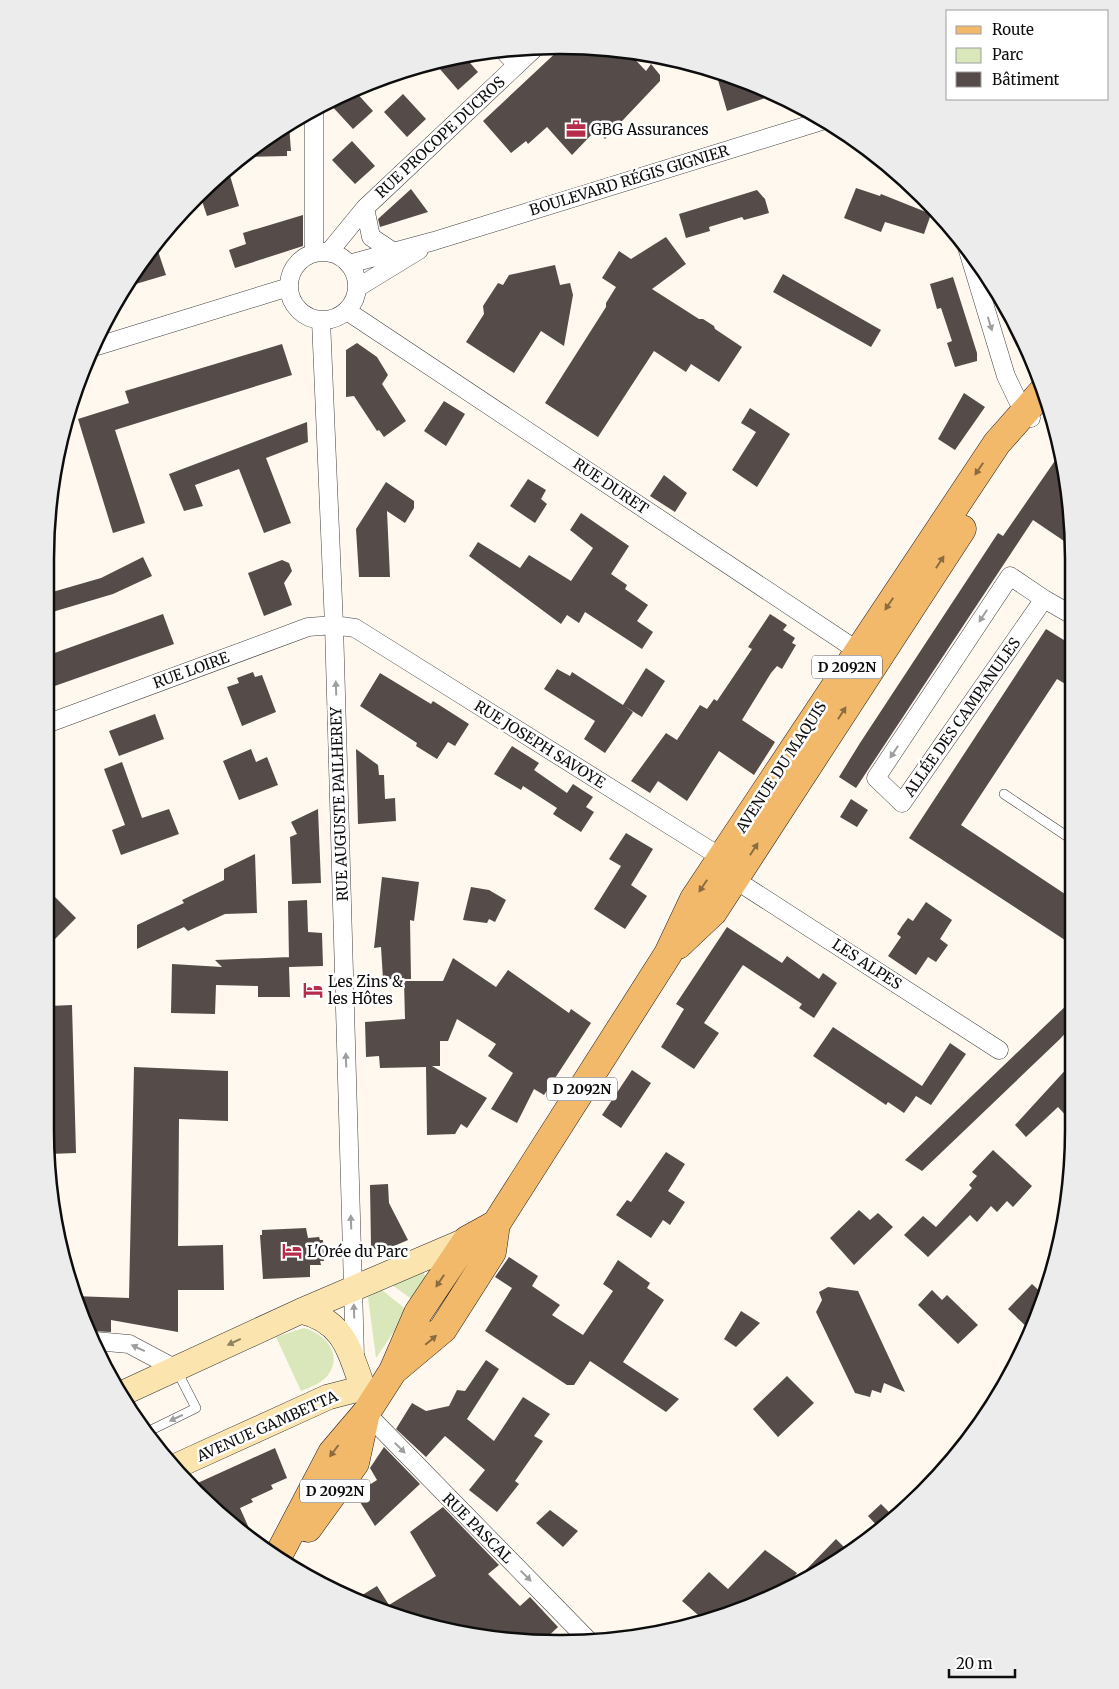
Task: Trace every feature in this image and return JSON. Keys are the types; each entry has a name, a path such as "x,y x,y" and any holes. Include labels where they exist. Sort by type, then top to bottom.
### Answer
{"main road":[{"name":"AVENUE DU MAQUIS","path":"393,1371 443,1330 492,1252 496,1224 668,954 713,912 728,868 866,657 1036,413"},
{"name":"AVENUE DU MAQUIS","path":"393,1371 418,1313 467,1240 496,1224"},
{"path":"127,1391 301,1311 467,1240"},
{"path":"301,1311 328,1321 340,1333 365,1392"},
{"name":"D 2092N","path":"281,1551 365,1392 393,1371"},
{"name":"D 2092N","path":"289,1556 355,1463 365,1392"},
{"name":"AVENUE GAMBETTA","path":"180,1464 328,1397 365,1392"}],"street":[{"name":"RUE PROCOPE DUCROS","path":"322,252 365,208 528,55"},
{"path":"509,57 517,65"},
{"path":"314,118 322,252"},
{"name":"BOULEVARD RÉGIS GIGNIER","path":"349,264 434,241 814,123"},
{"name":"RUE PROCOPE DUCROS","path":"365,208 371,237 392,251"},
{"name":"BOULEVARD RÉGIS GIGNIER","path":"357,288 434,241"},
{"path":"322,252 340,256 349,264 354,271 357,288 356,296 347,311 339,316 321,320 302,314 290,297 288,287 295,265 303,258 322,252"},
{"path":"974,271 1006,376 1036,413"},
{"path":"102,345 288,287"},
{"name":"RUE DURET","path":"347,311 866,657"},
{"name":"RUE AUGUSTE PAILHEREY","path":"321,320 334,625 353,1289"},
{"name":"ALLÉE DES CAMPANULES","path":"1010,576 1044,600 902,803 876,778 1010,576"},
{"path":"1044,600 1065,611"},
{"name":"RUE LOIRE","path":"54,722 308,627 334,625"},
{"name":"RUE JOSEPH SAVOYE","path":"334,625 355,628 728,868"},
{"name":"LES ALPES","path":"728,868 999,1050"},
{"path":"353,1289 365,1392"},
{"path":"101,1342 129,1344 176,1369"},
{"name":"RUE PASCAL","path":"365,1392 583,1634"}],"lane":[{"path":"1004,794 1065,835"},
{"path":"152,1429 196,1408 176,1369"}],"green space":[{"path":"423,1272 427,1278 413,1300 392,1285"},
{"path":"382,1290 408,1311 376,1358 368,1297"},
{"path":"304,1328 325,1340 333,1352 334,1360 326,1378 301,1391 276,1337"}],"building":[{"path":"554,54 593,55 635,59 646,71 651,64 660,75 660,81 605,139 596,130 572,155 547,127 528,144 526,141 511,153 483,121"},
{"path":"469,62 478,72 458,90 439,68"},
{"path":"718,80 753,92 766,98 727,111"},
{"path":"403,94 426,119 407,137 384,112"},
{"path":"359,95 373,111 353,129 333,108"},
{"path":"290,133 291,151 287,151 287,156 254,157"},
{"path":"352,141 375,166 355,184 332,160"},
{"path":"230,176 239,206 207,216 202,202"},
{"path":"856,188 880,196 881,194 927,212 930,216 924,234 885,222 881,232 844,218"},
{"path":"411,189 428,212 380,227 378,219"},
{"path":"757,190 765,199 769,213 744,220 742,217 709,227 710,231 686,238 679,214"},
{"path":"303,215 303,246 235,268 229,250 246,244 243,233"},
{"path":"666,237 686,264 652,289 699,319 703,319 714,326 715,329 742,347 719,382 691,364 686,372 654,351 598,437 545,403 606,307 606,303 616,287 602,278 619,251 631,259"},
{"path":"158,252 166,275 136,284"},
{"path":"555,265 560,285 570,283 573,295 564,346 541,331 514,373 466,342 484,314 483,306 498,283 503,285 509,275"},
{"path":"783,274 881,330 871,347 773,292"},
{"path":"953,277 977,353 977,361 955,367 947,343 952,341 941,308 937,309 930,284"},
{"path":"357,343 377,357 388,375 382,384 406,421 384,437 379,430 377,431 354,396 346,397 346,350"},
{"path":"282,344 292,375 115,430 145,523 113,533 78,419 129,403 125,391"},
{"path":"964,393 985,407 955,450 938,439"},
{"path":"444,401 465,414 446,446 424,431"},
{"path":"750,408 790,434 757,487 732,470 756,432 741,423"},
{"path":"307,422 308,442 266,458 291,523 264,533 239,469 195,485 203,506 184,511 169,474"},
{"path":"1056,460 1061,493 1064,540 1033,520 856,788 839,777 998,533 1003,536"},
{"path":"664,475 687,493 675,512 650,496"},
{"path":"528,479 546,490 541,499 547,504 535,523 510,506"},
{"path":"386,482 414,501 414,508 405,523 387,511 390,577 359,577 356,529"},
{"path":"581,513 629,546 611,574 627,585 625,589 648,605 637,621 653,632 642,649 585,612 579,623 567,615 561,624 469,556 478,542 520,568 529,555 571,581 593,548 570,530"},
{"path":"143,557 152,576 113,594 54,612 54,592 101,578"},
{"path":"282,560 289,563 292,571 284,583 292,605 264,616 248,573"},
{"path":"163,614 174,644 54,686 54,653"},
{"path":"770,614 787,625 783,630 795,638 792,643 796,645 782,669 777,666 771,673 742,720 775,742 754,775 719,751 687,801 658,781 650,793 631,781 666,733 677,740 700,705 707,709 714,699 717,701 752,649 748,647"},
{"path":"1046,629 1065,641 1065,684 1057,679 961,825 1065,894 1065,940 909,838"},
{"path":"646,668 665,681 642,717 624,706 633,712 605,753 584,739 595,721 544,689 557,669 570,676 572,672 623,705"},
{"path":"253,672 255,677 262,675 276,712 242,726 227,687 239,683 237,678"},
{"path":"380,673 431,704 433,701 469,724 455,746 448,742 437,759 416,746 417,743 360,706"},
{"path":"155,714 164,739 119,756 109,731"},
{"path":"512,746 539,763 534,770 567,793 573,784 593,797 586,807 594,812 581,832 553,814 557,808 523,786 521,790 494,774"},
{"path":"251,749 256,762 267,757 278,785 239,800 223,761"},
{"path":"356,749 378,765 379,775 384,775 385,799 395,798 396,821 358,824"},
{"path":"122,762 142,818 169,809 179,834 121,855 112,830 125,825 104,769"},
{"path":"851,799 868,810 857,827 840,817"},
{"path":"318,809 321,883 292,884 290,837 297,834 291,822"},
{"path":"626,833 653,849 631,885 647,896 625,929 594,909 621,866 609,859"},
{"path":"255,854 257,913 225,914 188,931 184,927 137,949 137,925 184,903 182,900 224,880 224,869"},
{"path":"382,877 419,882 414,921 410,920 411,979 383,979 381,947 374,948"},
{"path":"471,887 489,890 506,900 495,922 489,919 487,923 463,920"},
{"path":"54,896 76,918 54,940"},
{"path":"307,900 308,932 322,933 323,966 289,967 290,997 258,997 258,986 216,985 215,1014 171,1013 172,964 222,967 215,960 289,957 288,901"},
{"path":"926,902 952,920 940,939 948,945 936,962 928,957 916,975 888,956 901,937 897,934 902,926 908,918 913,921"},
{"path":"727,927 782,963 787,956 819,979 823,973 837,983 814,1018 799,1008 802,1004 743,965 704,1023 719,1033 694,1069 661,1047 684,1009 676,1004"},
{"path":"453,958 496,987 508,970 569,1013 571,1009 591,1023 544,1095 534,1089 517,1123 491,1109 513,1073 488,1056 496,1044 457,1019 448,1041 440,1041 440,1066 432,1066 487,1098 467,1128 461,1124 455,1134 427,1135 426,1067 380,1068 379,1056 366,1057 365,1022 405,1019 404,981 443,981"},
{"path":"72,1005 76,1153 55,1154 54,1006"},
{"path":"1065,1007 1065,1034 1060,1039 922,1171 905,1160"},
{"path":"833,1027 922,1086 950,1043 966,1054 931,1105 916,1096 904,1113 888,1102 886,1105 813,1056"},
{"path":"134,1067 228,1071 228,1121 179,1119 178,1246 223,1245 224,1290 178,1290 178,1332 111,1320 111,1332 96,1331 83,1296 129,1298"},
{"path":"632,1070 651,1083 621,1128 602,1115"},
{"path":"1065,1070 1065,1115 1058,1107 1026,1137 1015,1125"},
{"path":"993,1150 1032,1186 1013,1207 1007,1201 997,1212 991,1206 977,1222 970,1215 928,1257 904,1235 923,1216 936,1227 972,1188 969,1185 977,1176 972,1172"},
{"path":"666,1152 685,1164 668,1191 685,1202 670,1225 663,1220 651,1238 616,1215 627,1200 631,1202"},
{"path":"388,1184 389,1203 408,1240 380,1252 371,1246 370,1185"},
{"path":"859,1210 870,1220 878,1213 893,1227 854,1265 830,1238"},
{"name":"L'Orée du Parc","path":"306,1228 308,1238 319,1237 320,1240 323,1240 324,1261 320,1261 321,1265 310,1265 310,1277 263,1279 260,1235 262,1235 262,1230"},
{"path":"509,1257 538,1276 532,1286 560,1305 552,1315 583,1335 613,1291 603,1284 618,1260 650,1283 647,1288 664,1300 623,1362 679,1399 666,1412 590,1361 574,1385 567,1385 485,1331 512,1288 495,1277"},
{"path":"1032,1284 1039,1290 1026,1326 1008,1309"},
{"path":"828,1287 858,1291 905,1392 884,1383 881,1393 872,1390 870,1397 855,1393 816,1312 822,1300 819,1292"},
{"path":"932,1290 942,1300 947,1295 978,1325 958,1344 918,1305"},
{"path":"741,1311 760,1323 736,1347 724,1339"},
{"path":"486,1360 499,1369 467,1419 494,1441 523,1397 550,1414 534,1436 543,1441 515,1481 519,1484 497,1512 469,1490 485,1470 445,1436 426,1457 396,1429 412,1403 426,1411 449,1406 457,1390 465,1391"},
{"path":"787,1376 814,1403 778,1437 753,1409"},
{"path":"384,1447 420,1484 375,1526 355,1494 377,1480 370,1468"},
{"path":"275,1448 287,1478 271,1485 273,1489 251,1499 253,1502 240,1508 249,1529 226,1510 198,1483"},
{"path":"881,1504 890,1513 876,1524 868,1516"},
{"path":"443,1507 499,1565 488,1574 520,1606 530,1597 558,1627 550,1635 493,1631 461,1626 429,1618 397,1608 362,1595 377,1586 389,1605 436,1576 410,1532"},
{"path":"550,1510 578,1531 563,1547 536,1523"},
{"path":"836,1539 844,1547 840,1550 805,1571"},
{"path":"765,1550 797,1573 783,1583 753,1597 698,1615 682,1601 709,1572 728,1589"}],"place":[{"name":"GBG Assurances","path":"576,129"},
{"name":"Les Zins & les Hôtes","path":"313,990"},
{"name":"L'Orée du Parc","path":"292,1251"}]}
